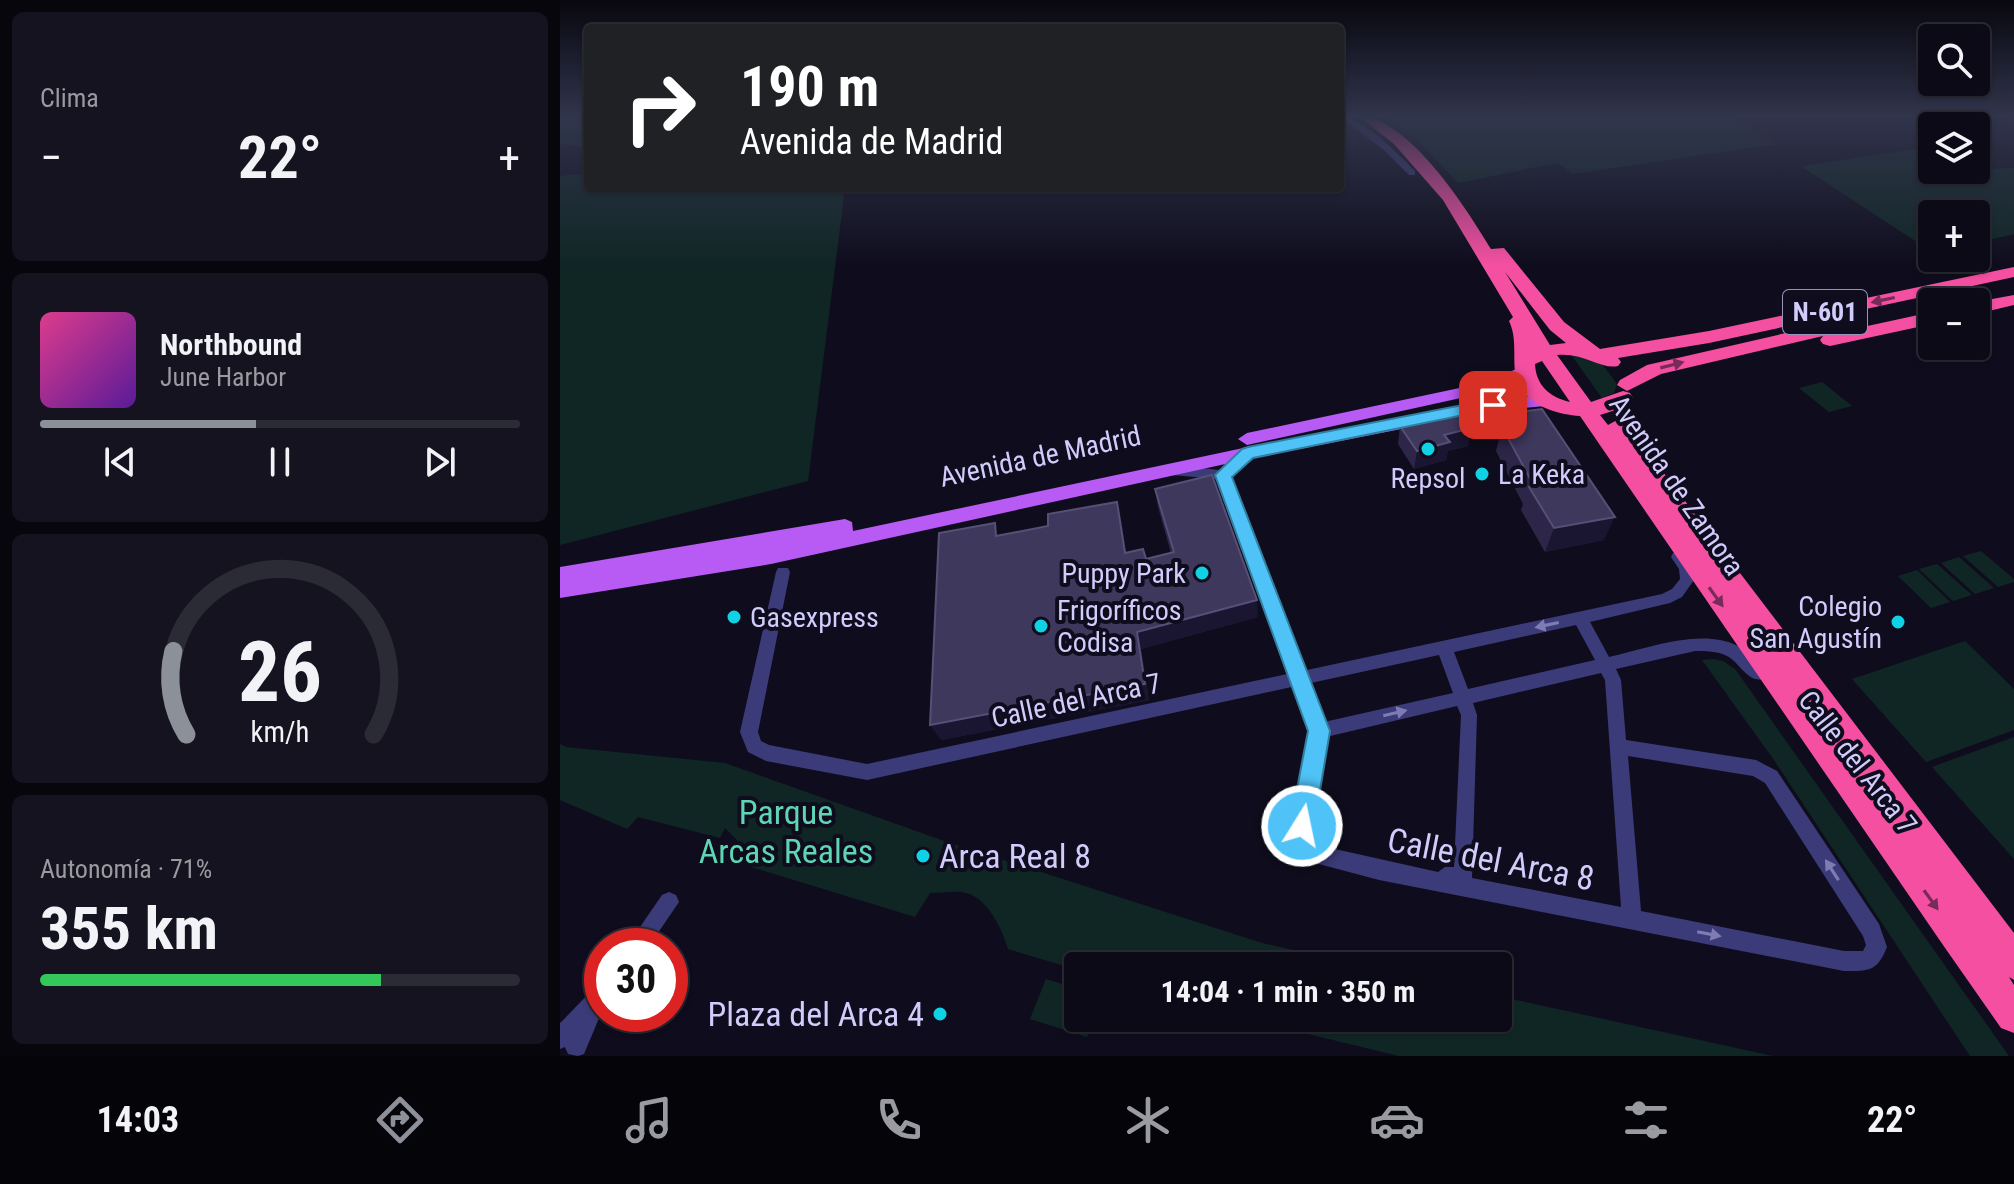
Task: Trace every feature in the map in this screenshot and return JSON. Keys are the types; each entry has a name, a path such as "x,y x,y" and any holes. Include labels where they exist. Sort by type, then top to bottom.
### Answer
{"highway":[{"name":"Avenida de Zamora","path":"1427,166 1491,252"},
{"name":"Avenida de Zamora","path":"1439,166 1458,188 1540,358 1610,400 1631,446 2014,962"},
{"path":"1491,252 1557,326 1621,372 1610,400 1549,401 1533,388 1540,358 1493,281 1491,252"},
{"name":"N-601","path":"1593,353 1697,340 2014,272"},
{"path":"1990,293 2014,288"},
{"path":"1990,305 2014,300"},
{"name":"N-601","path":"1610,400 1654,369 1918,309"},
{"path":"1721,352 1747,354 1918,321"},
{"path":"1540,358 1593,353"},
{"name":"Avenida de Zamora","path":"1610,400 1654,510 2014,1015"}],"main road":[{"name":"Avenida de Madrid","path":"560,575 864,523 1488,387 1540,358"},
{"name":"Avenida de Madrid","path":"560,589 771,556 1171,469 1501,403 1549,401"}],"street":[{"path":"1405,166 1412,173"},
{"path":"1171,469 1223,475 1248,453"},
{"name":"Calle del Arca 8","path":"1223,475 1302,678 1319,731 1302,826 1303,843 1311,853 1844,961 1868,961 1877,947 1872,931 1771,777 1756,768 1619,747"},
{"name":"Calle del Arca 7","path":"783,572 749,732 754,746 766,753 867,772 1665,599 1677,593 1687,580 1686,568 1654,510"},
{"path":"1580,617 1613,680 1632,919"},
{"name":"Calle del Arca 7","path":"1319,731 1695,644 1713,643 1747,659 1838,786 1907,866"},
{"path":"1424,878 1463,876 1469,715 1444,647"},
{"path":"650,928 669,902"},
{"path":"570,1045 584,1022"}],"green space":[{"path":"1442,166 1542,166 1458,183"},
{"path":"1562,166 1625,166 1573,174"},
{"path":"1801,166 1918,166 1918,184 1990,184 1990,169 2014,168 2014,234 1990,240 1990,200 1918,200 1918,243"},
{"path":"584,173 584,192 844,192 808,481 560,545 560,176"},
{"path":"1570,353 1602,364 1617,384 1614,393 1602,398"},
{"path":"1822,382 1852,406 1829,412 1799,388"},
{"path":"1981,551 2014,582 1998,587 1963,556"},
{"path":"1959,557 1994,588 1975,594 1941,563"},
{"path":"1937,564 1972,595 1953,601 1919,569"},
{"path":"1917,570 1950,602 1931,608 1898,576"},
{"path":"1965,641 2014,689 2014,730 1926,762 1852,679"},
{"path":"1713,659 1735,669 2009,1056 1970,1056 1774,760 1702,660"},
{"path":"2014,737 2014,859 1932,767"},
{"name":"Parque Arcas Reales","path":"560,744 725,763 947,842 1262,943 1302,952 1064,952 1064,966 1008,949 992,914 971,894 930,893 915,917 738,863 746,849 725,828 720,838 638,817 627,829 560,800"},
{"path":"1046,979 1064,985 1064,1030 1030,1019"},
{"path":"1512,999 1773,1056 1399,1056 1300,1032 1512,1032"},
{"path":"1071,1032 1089,1032 1087,1037"}],"building":[{"path":"1542,409 1615,517 1554,528 1529,487 1533,484 1502,427 1511,413"},
{"path":"1459,411 1472,428 1444,435 1450,442 1417,451 1400,426"},
{"name":"Frigoríficos Codisa","path":"1212,475 1257,600 1137,632 1145,684 930,725 939,533 995,523 996,536 1048,526 1048,514 1117,502 1125,553 1143,549 1146,559 1174,552 1155,489"}],"place":[{"name":"Repsol","path":"1428,449"},
{"name":"La Keka","path":"1482,474"},
{"name":"Puppy Park","path":"1202,573"},
{"name":"Gasexpress","path":"734,617"},
{"name":"Colegio San Agustín","path":"1898,622"},
{"name":"Frigoríficos Codisa","path":"1041,626"},
{"name":"Arca Real 8","path":"923,856"},
{"name":"Plaza del Arca 4","path":"940,1014"}],"route":[{"path":"1302,826 1319,731 1223,475 1248,453 1493,405"}]}
